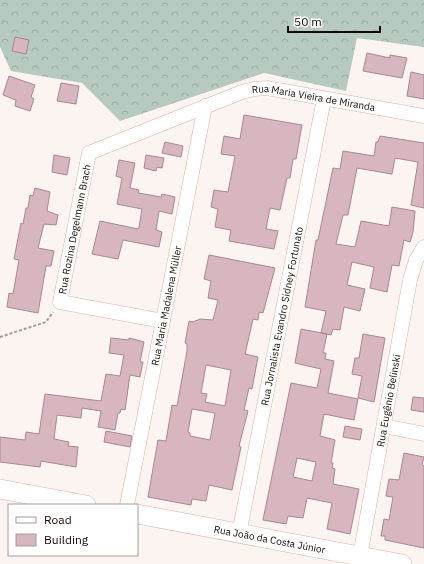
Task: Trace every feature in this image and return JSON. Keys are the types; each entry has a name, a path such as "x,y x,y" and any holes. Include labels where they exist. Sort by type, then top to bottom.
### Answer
{"main road":[{"path":"0,489 81,504"},
{"name":"Rua João da Costa Júnior","path":"138,514 402,564"}],"street":[{"name":"Rua Maria Vieira de Miranda","path":"205,106 254,89 267,88 424,116"},
{"name":"Rua Jornalista Evandro Sidney Fortunato","path":"239,534 324,99"},
{"name":"Rua Rozina Degelmann Brach","path":"163,321 60,302 89,153 205,106"},
{"name":"Rua Maria Madalena Müller","path":"127,504 205,106"},
{"name":"Rua Eugênio Belinski","path":"360,556 410,280 416,260 424,247"},
{"path":"384,426 424,434"}],"path":[{"path":"0,337 46,322 60,302"}],"green space":[{"path":"0,0 424,0 424,47 357,38 346,91 264,73 120,121 82,83 11,71 0,47"}],"building":[{"path":"15,37 29,40 26,54 12,51"},
{"path":"367,53 390,58 390,55 407,58 402,78 363,71"},
{"path":"411,72 424,75 424,99 407,96"},
{"path":"9,76 35,85 31,97 34,99 30,111 15,106 16,100 3,95"},
{"path":"61,83 79,86 76,104 57,101"},
{"path":"244,115 302,125 296,159 293,159 290,178 287,178 280,210 270,208 266,229 278,231 274,249 229,241 231,230 215,227 218,209 211,207 214,190 228,192 235,156 221,154 224,136 240,139"},
{"path":"380,136 424,143 424,208 411,205 418,162 395,158 392,174 357,168 348,215 343,215 336,244 355,247 361,221 389,226 392,207 415,211 413,232 410,242 404,240 399,266 392,265 387,292 370,288 374,267 352,262 347,285 365,289 360,311 344,307 340,330 333,329 331,335 321,333 326,311 305,307 316,240 318,240 333,168 340,169 343,151 374,156 376,142 378,142"},
{"path":"165,142 183,146 181,157 162,153"},
{"path":"54,155 70,158 67,175 52,172"},
{"path":"146,155 164,158 162,168 157,167 156,171 144,168"},
{"path":"119,160 135,163 130,188 139,190 138,193 161,197 162,194 175,197 172,214 159,211 156,230 162,232 159,247 123,240 118,259 92,254 100,221 138,229 139,227 142,209 117,204 122,178 116,176"},
{"path":"35,188 50,192 47,211 58,215 56,225 44,224 38,248 54,251 51,266 46,266 38,313 7,307 9,293 13,294 19,260 14,259 21,223 23,224 30,195 33,196"},
{"path":"209,255 275,268 263,313 259,312 258,320 253,319 245,354 258,357 252,389 249,388 244,410 248,411 239,446 241,447 232,490 209,485 206,501 192,499 191,505 148,497 158,440 166,441 172,405 177,406 187,351 187,344 185,343 189,321 193,322 200,319 213,320 218,300 208,298 211,281 204,279","holes":["206,365 231,370 225,406 205,402 207,394 201,393","192,409 215,413 210,440 190,436 190,433 188,432"]},
{"path":"301,329 327,334 323,353 326,353 325,359 334,361 328,393 358,399 354,420 324,414 320,436 335,440 331,463 333,463 332,468 335,469 333,484 359,489 350,534 327,529 332,503 307,498 303,518 288,516 286,524 263,520 291,383 317,388 321,369 295,363","holes":["297,458 316,462 312,481 293,477"]},
{"path":"363,334 385,338 374,402 358,398 362,376 352,374 355,358 359,358"},
{"path":"111,338 129,340 129,338 144,342 140,362 143,362 140,377 130,375 125,410 121,409 120,413 118,413 115,430 98,427 101,411 82,408 81,418 57,415 54,439 69,442 68,446 78,447 76,467 41,461 40,467 0,462 0,437 25,440 26,432 39,434 45,394 101,401 106,374 120,376 124,355 109,353"},
{"path":"413,397 424,398 424,412 411,410"},
{"path":"345,426 362,429 360,440 343,437"},
{"path":"106,431 132,436 130,447 104,442"},
{"path":"404,453 424,457 422,465 424,466 424,548 385,540 385,536 381,536 384,519 389,520 393,497 386,496 389,479 399,480"}]}
